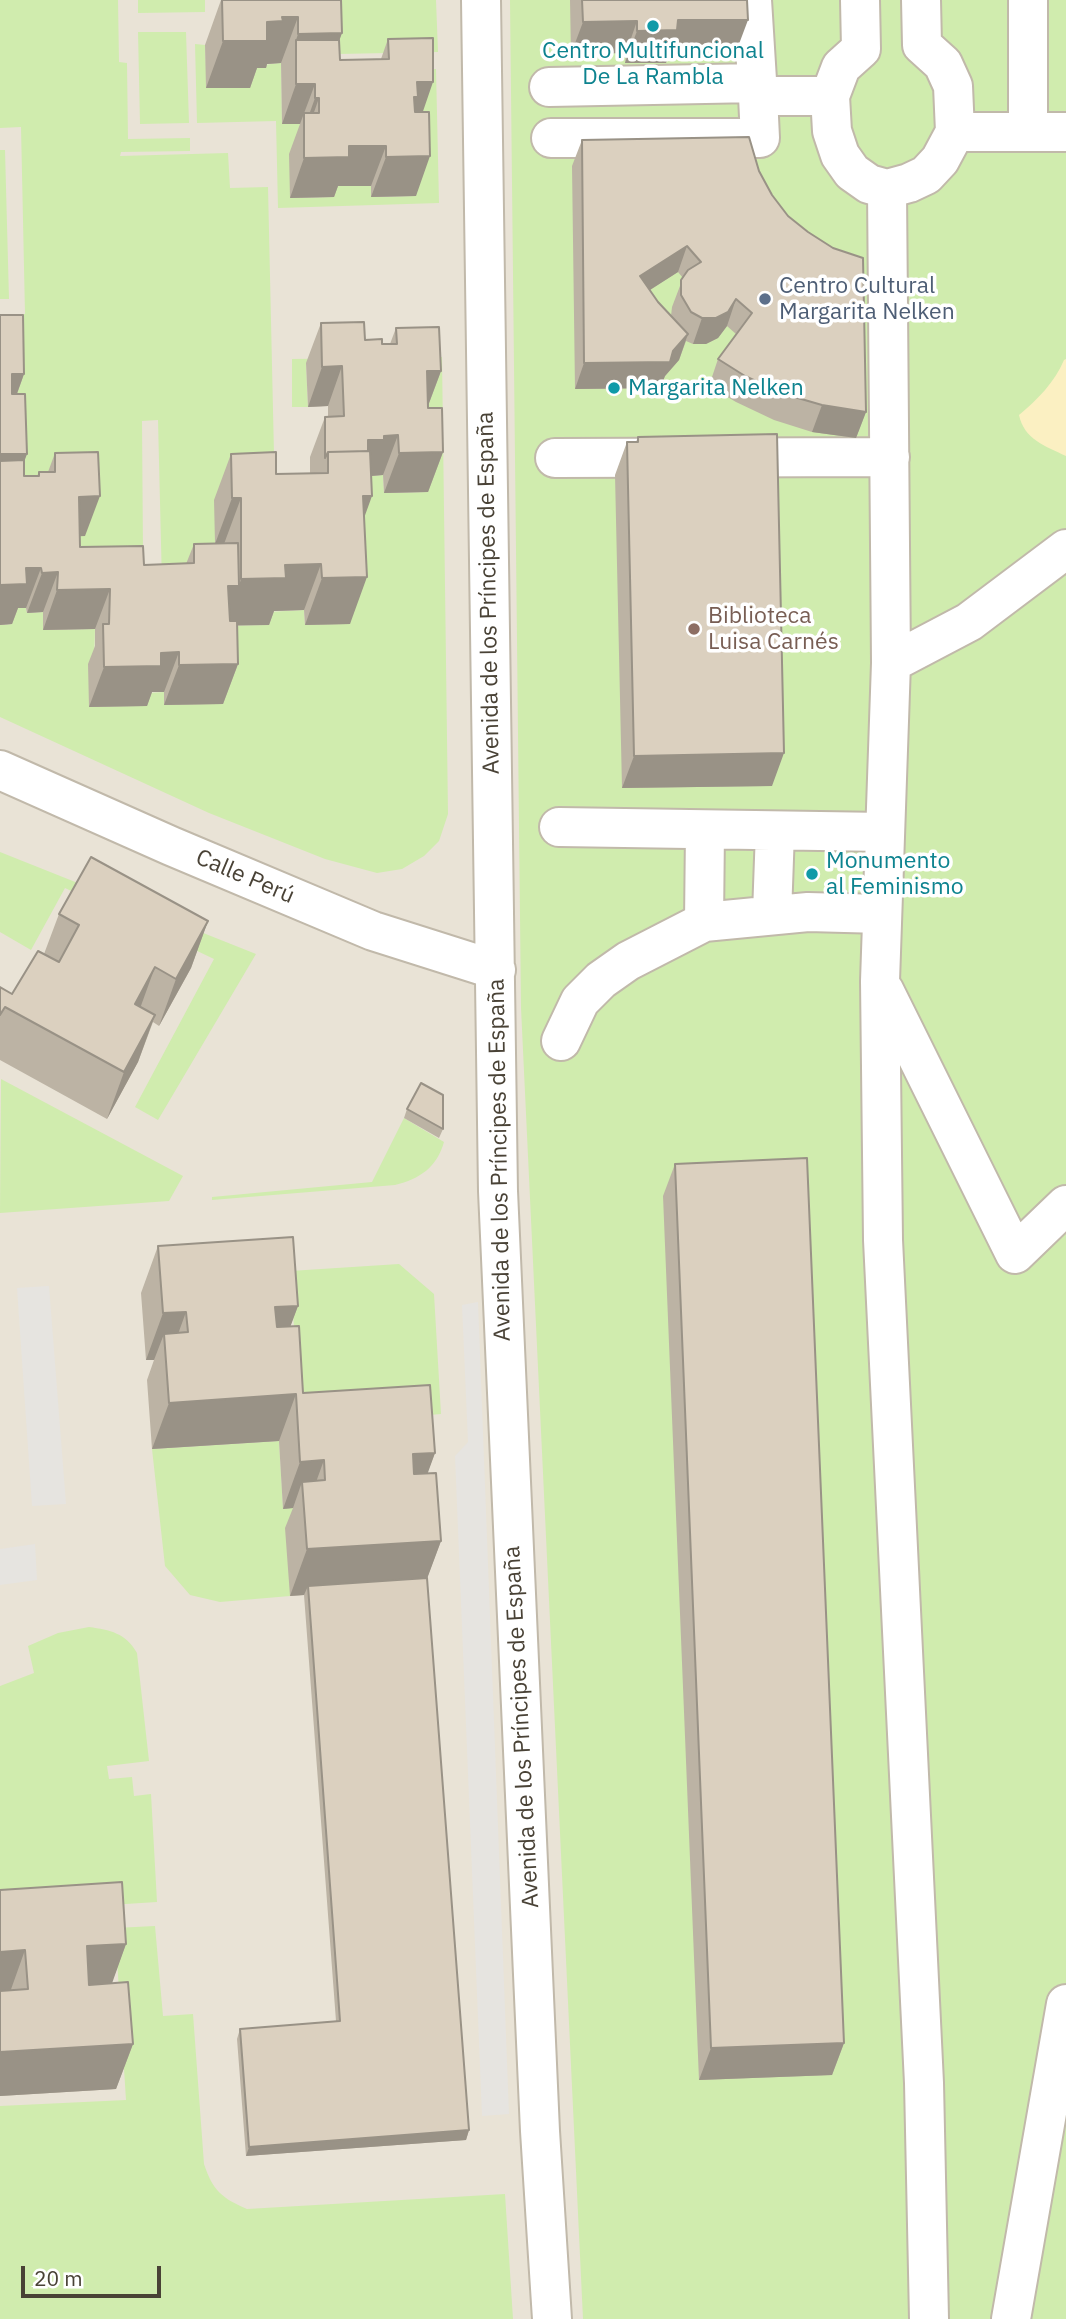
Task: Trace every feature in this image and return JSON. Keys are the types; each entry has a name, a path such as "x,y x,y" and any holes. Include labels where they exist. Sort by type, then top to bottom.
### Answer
{"street":[{"name":"Avenida de los Príncipes de España","path":"481,0 499,1218 540,2143 552,2319"},
{"path":"551,138 760,138 752,0"},
{"path":"860,0 860,49 841,67 830,96 832,131 840,155 852,172 869,184 887,189 926,175 940,160 955,132 953,86 943,64 922,45 921,0"},
{"path":"1028,0 1028,131"},
{"path":"550,87 757,90 830,96"},
{"path":"955,132 1066,132"},
{"path":"887,189 891,663 880,981 883,1240 924,2069 929,2319"},
{"path":"555,458 890,457"},
{"path":"891,663 969,622 1066,549"},
{"name":"Calle Perú","path":"0,770 159,841 373,931 496,970"},
{"path":"559,827 885,832"},
{"path":"704,922 705,830"},
{"path":"772,914 775,831"},
{"path":"561,1041 580,1001 601,980 628,961 704,922 808,912 882,914"},
{"path":"880,981 1015,1254 1066,1205"},
{"path":"1011,2319 1066,2004"}],"shaded area":[{"path":"0,0 1066,0 1066,2319 0,2319"},
{"path":"49,1286 66,1504 32,1506 17,1288"},
{"path":"478,1302 509,2114 482,2116 455,1456 468,1442 462,1305"},
{"path":"35,1544 37,1580 0,1585 0,1549"}],"green space":[{"path":"0,0 118,0 119,62 127,63 128,139 190,138 190,151 121,152 120,156 228,153 230,188 268,187 275,499 162,584 158,420 142,421 143,553 65,556 0,440 0,315 25,314 21,127 0,128"},
{"path":"138,0 205,0 205,12 138,13"},
{"path":"310,0 436,0 438,52 338,54"},
{"path":"510,0 1066,0 1066,2319 583,2319 521,1008"},
{"path":"138,32 186,32 189,123 140,124"},
{"path":"195,44 205,45 207,88 252,68 281,63 282,124 300,124 290,198 334,197 335,186 371,186 372,197 415,196 419,70 436,69 439,203 278,208 276,121 197,123"},
{"path":"0,150 5,150 9,299 0,299"},
{"path":"442,357 448,814 439,841 424,856 402,869 377,873 325,859 209,813 0,717 0,625 12,624 12,608 26,608 27,613 43,612 43,630 95,629 94,664 147,693 164,692 164,705 213,626 269,625 268,612 304,610 305,625 369,476 383,475 384,493 428,492 306,364 308,407 292,407 292,359"},
{"path":"0,852 256,954 158,1120 135,1107 214,959 65,888 31,950 0,932"},
{"path":"1,1079 183,1176 169,1201 0,1213"},
{"path":"404,1118 444,1142 432,1165 412,1179 395,1185 212,1200 212,1197 372,1182"},
{"path":"399,1264 434,1294 441,1414 301,1426 290,1271"},
{"path":"279,1441 283,1508 307,1507 290,1596 220,1602 190,1595 165,1566 152,1449"},
{"path":"89,1627 123,1637 137,1653 149,1761 107,1766 109,1779 132,1777 134,1796 151,1794 157,1902 0,1912 0,1686 34,1673 28,1646 58,1633"},
{"path":"155,1926 163,2016 193,2014 204,2164 219,2192 247,2209 505,2194 513,2319 0,2319 0,2106 126,2100 115,1928"}],"sand":[{"path":"1066,359 1066,456 1031,436 1019,415 1045,390"}],"building":[{"path":"222,0 341,0 342,33 298,34 298,17 282,17 283,21 267,22 267,41 223,41"},
{"path":"582,0 747,0 748,20 678,20 677,30 637,31 637,21 583,22"},
{"path":"433,38 433,82 417,82 418,97 414,97 415,112 429,112 430,156 386,157 386,146 349,146 349,157 304,158 304,113 319,113 319,98 315,98 315,84 296,84 296,40 339,40 340,60 389,59 388,39"},
{"name":"Centro Cultural Margarita Nelken","path":"749,137 759,171 788,216 833,248 863,258 866,412 822,405 784,394 745,376 718,359 752,313 736,299 728,312 716,318 702,318 691,312 681,295 681,280 688,270 701,262 687,246 640,276 658,302 688,334 673,351 670,362 584,363 582,140"},
{"path":"0,315 23,315 24,374 12,374 12,394 25,394 27,454 0,454"},
{"path":"364,322 365,340 382,339 382,344 397,344 396,328 439,327 441,371 427,371 428,408 442,408 443,452 399,453 398,435 384,436 384,440 368,440 368,451 328,452 325,458 325,417 344,416 342,366 322,367 321,323"},
{"name":"Biblioteca Luisa Carnés","path":"777,434 784,753 634,756 627,442 638,442 638,437"},
{"path":"370,451 372,496 363,496 367,577 322,578 321,564 285,565 286,578 241,579 241,498 232,498 231,454 276,452 276,474 328,473 328,452"},
{"path":"98,452 100,496 79,497 80,547 143,546 144,565 194,563 194,544 238,543 239,586 228,586 230,621 237,621 238,664 179,665 179,652 161,653 161,666 104,667 103,624 109,624 110,589 57,590 58,572 42,573 41,568 26,568 27,584 0,585 0,461 24,460 24,476 39,476 39,472 55,472 55,453"},
{"path":"91,857 208,921 176,979 155,967 135,1004 155,1015 124,1072 5,1007 0,1015 0,987 12,994 38,951 59,962 79,925 59,914"},
{"path":"421,1083 443,1095 443,1129 407,1109"},
{"path":"807,1158 844,2043 711,2048 675,1164"},
{"path":"293,1237 298,1306 275,1307 277,1327 299,1326 303,1393 430,1385 435,1453 413,1454 414,1474 436,1473 441,1541 307,1549 302,1482 325,1480 324,1460 300,1462 296,1394 169,1403 164,1334 188,1332 186,1312 163,1313 158,1246"},
{"path":"427,1578 469,2130 249,2147 240,2029 340,2021 308,1586"},
{"path":"122,1882 126,1944 87,1946 89,1985 128,1982 133,2044 0,2052 0,1991 28,1989 25,1950 0,1952 0,1890"}],"place":[{"name":"Centro Multifuncional De La Rambla","path":"653,26"},
{"name":"Centro Cultural Margarita Nelken","path":"765,299"},
{"name":"Margarita Nelken","path":"614,388"},
{"name":"Biblioteca Luisa Carnés","path":"694,629"},
{"name":"Monumento al Feminismo","path":"812,874"}]}
